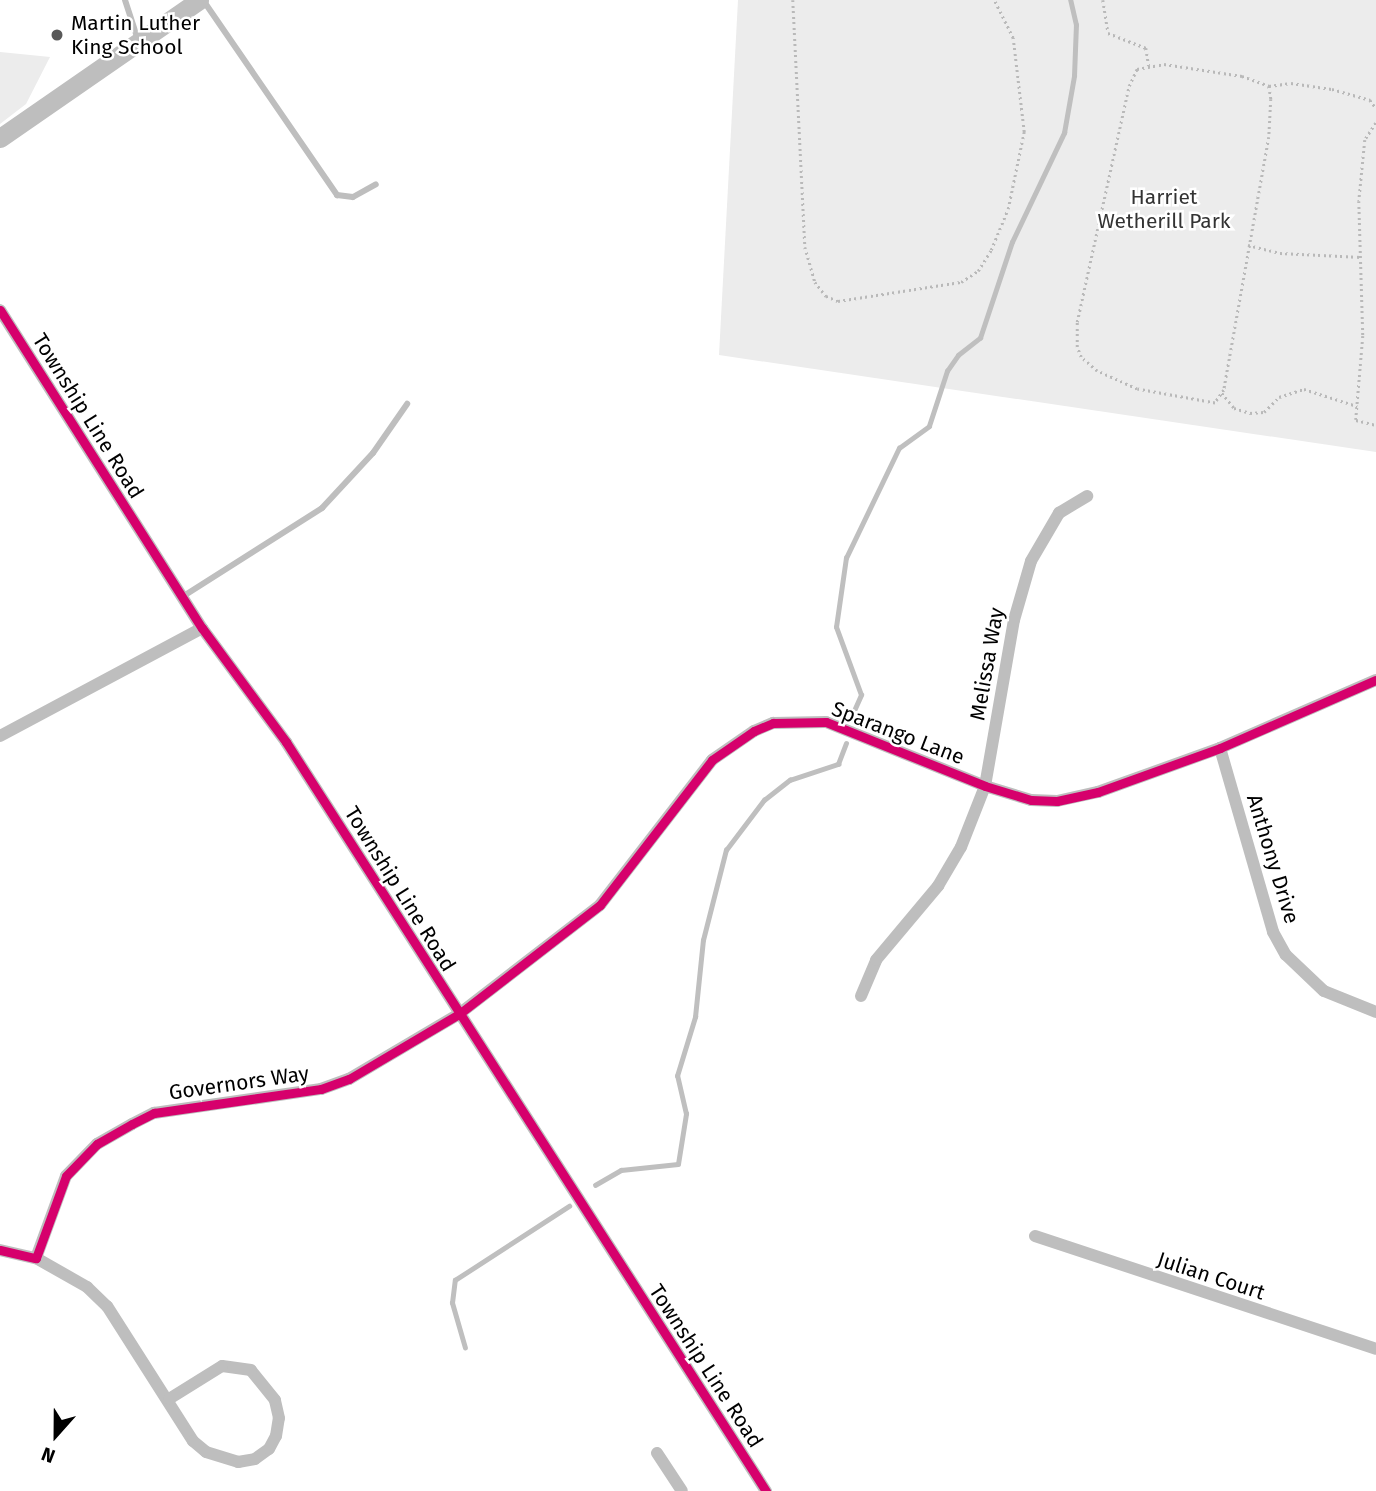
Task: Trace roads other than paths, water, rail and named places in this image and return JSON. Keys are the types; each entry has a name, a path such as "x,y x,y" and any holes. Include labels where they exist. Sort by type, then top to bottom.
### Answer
{"main road":[{"path":"0,138 201,0"}],"street":[{"name":"Township Line Road","path":"0,310 202,628 286,742 766,1491"},
{"name":"Melissa Way","path":"861,996 876,960 950,867 985,786 1020,592 1031,561 1059,513 1087,496"},
{"path":"0,736 202,628"},
{"name":"Sparango Lane","path":"459,1014 600,905 712,760 754,731 780,722 826,722 985,786 1031,800 1057,801 1098,792 1220,748 1376,681"},
{"name":"Anthony Drive","path":"1220,748 1279,943 1315,984 1376,1012"},
{"name":"Governors Way","path":"36,1258 56,1194 72,1168 97,1144 155,1113 321,1089 349,1079 459,1014"},
{"name":"Julian Court","path":"1035,1236 1376,1349"},
{"path":"0,1250 36,1258 88,1286 107,1306 169,1399 193,1441 222,1458 255,1459 269,1449 276,1436 279,1418 275,1400 251,1370 222,1366 169,1399"},
{"path":"657,1452 682,1491"}],"lane":[{"path":"125,0 138,42"},
{"path":"201,0 337,195 353,197 376,184"},
{"path":"182,597 322,508 373,453 407,404"}],"waterway":[{"path":"853,713 861,695 836,627 846,558 899,448 929,426 947,371 958,355 980,338 1012,242 1064,133 1074,76 1076,25 1070,0"},
{"path":"595,1185 621,1170 678,1164 686,1114 677,1076 695,1017 703,940 726,850 764,800 790,780 838,764 846,743"},
{"path":"465,1348 452,1303 455,1280 569,1206"}],"place":[{"name":"Martin Luther King School","path":"57,35"}],"park label":[{"name":"Harriet Wetherill Park","path":"1164,209"}]}
